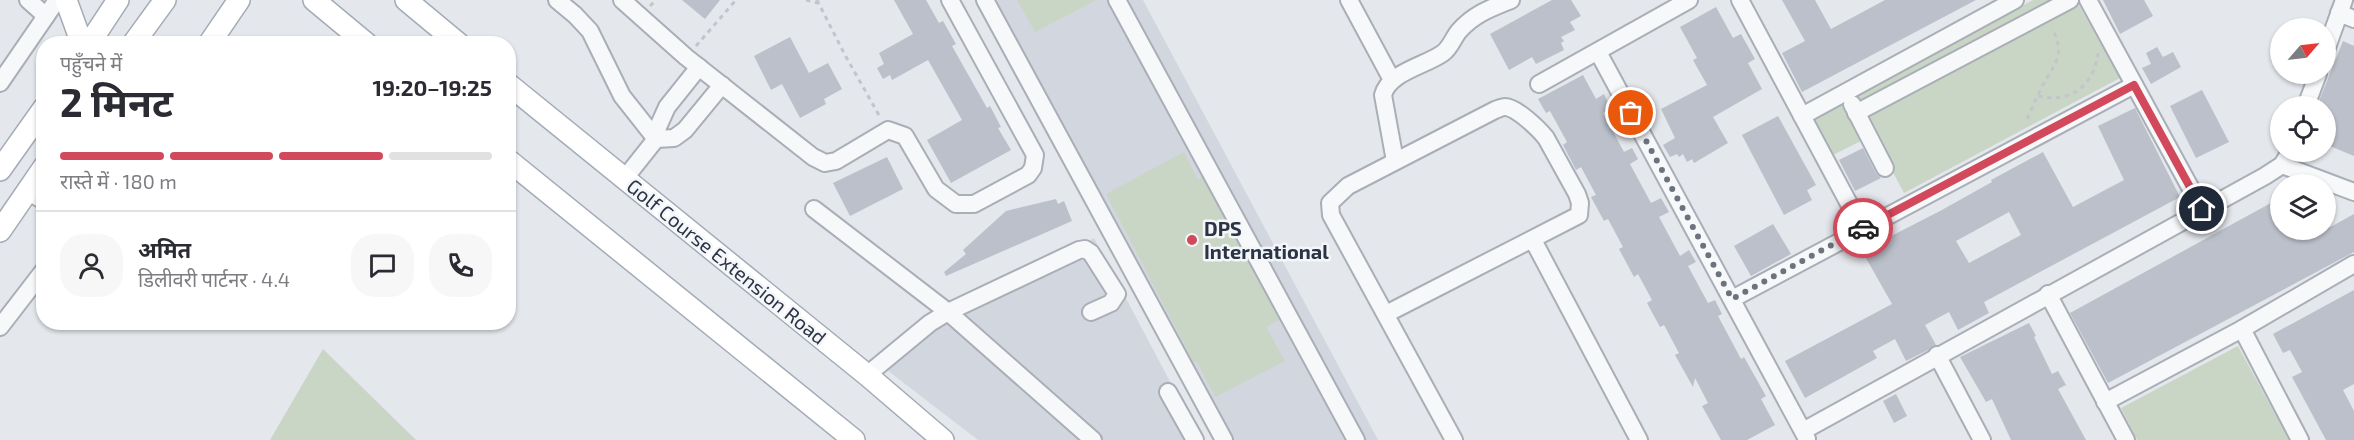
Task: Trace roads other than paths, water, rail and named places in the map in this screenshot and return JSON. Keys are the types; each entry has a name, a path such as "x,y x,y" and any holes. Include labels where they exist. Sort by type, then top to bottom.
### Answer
{"main road":[{"path":"66,0 78,33 81,36"},
{"path":"94,36 118,0"},
{"path":"139,36 165,0"},
{"path":"214,36 239,0"},
{"path":"314,0 358,36"},
{"path":"406,0 449,36"},
{"name":"Golf Course Extension Road","path":"516,90 867,375 943,440"},
{"path":"0,170 36,119"},
{"path":"516,166 854,440"},
{"path":"0,231 35,196"}],"street":[{"path":"28,0 46,16"},
{"path":"0,83 57,0"},
{"path":"557,0 590,31 622,96 656,139"},
{"path":"622,0 693,62 813,158 825,163 836,161 888,130 905,136 936,189 956,204 974,204 1028,175 1033,168 1035,155 950,0"},
{"path":"985,0 1224,440"},
{"path":"1117,0 1356,440"},
{"path":"1349,0 1392,80"},
{"path":"1395,161 1383,94 1385,87 1392,80 1449,48 1456,35 1472,18 1511,0"},
{"path":"1539,84 1689,0"},
{"path":"1740,0 1862,228"},
{"path":"1802,116 2015,0"},
{"path":"1856,113 2070,0"},
{"path":"2088,0 2202,209"},
{"path":"2336,31 2346,11"},
{"path":"1598,52 1805,435 1938,355 2202,209 2279,162"},
{"path":"625,178 656,139 658,127 667,107 693,62"},
{"path":"656,139 674,138 686,130 722,85"},
{"path":"1732,299 2134,85"},
{"path":"1846,93 1885,168"},
{"path":"1386,314 1579,215 1580,203 1577,194 1546,138 1514,109 1506,107 1495,110 1395,161 1348,186 1330,203 1331,215 1452,439"},
{"path":"2294,162 2354,192"},
{"path":"814,208 948,312 1093,440"},
{"path":"1533,240 1639,440"},
{"path":"867,375 923,328 948,312 1085,249 1091,253 1118,294 1111,303 1091,312"},
{"path":"2105,402 2242,329 2354,264"},
{"path":"0,327 36,280"},
{"path":"2048,294 2126,440"},
{"path":"2242,329 2300,440"},
{"path":"1938,355 1982,440"},
{"path":"1168,392 1195,440"}],"place":[{"name":"DPS International","path":"1192,240"}]}
